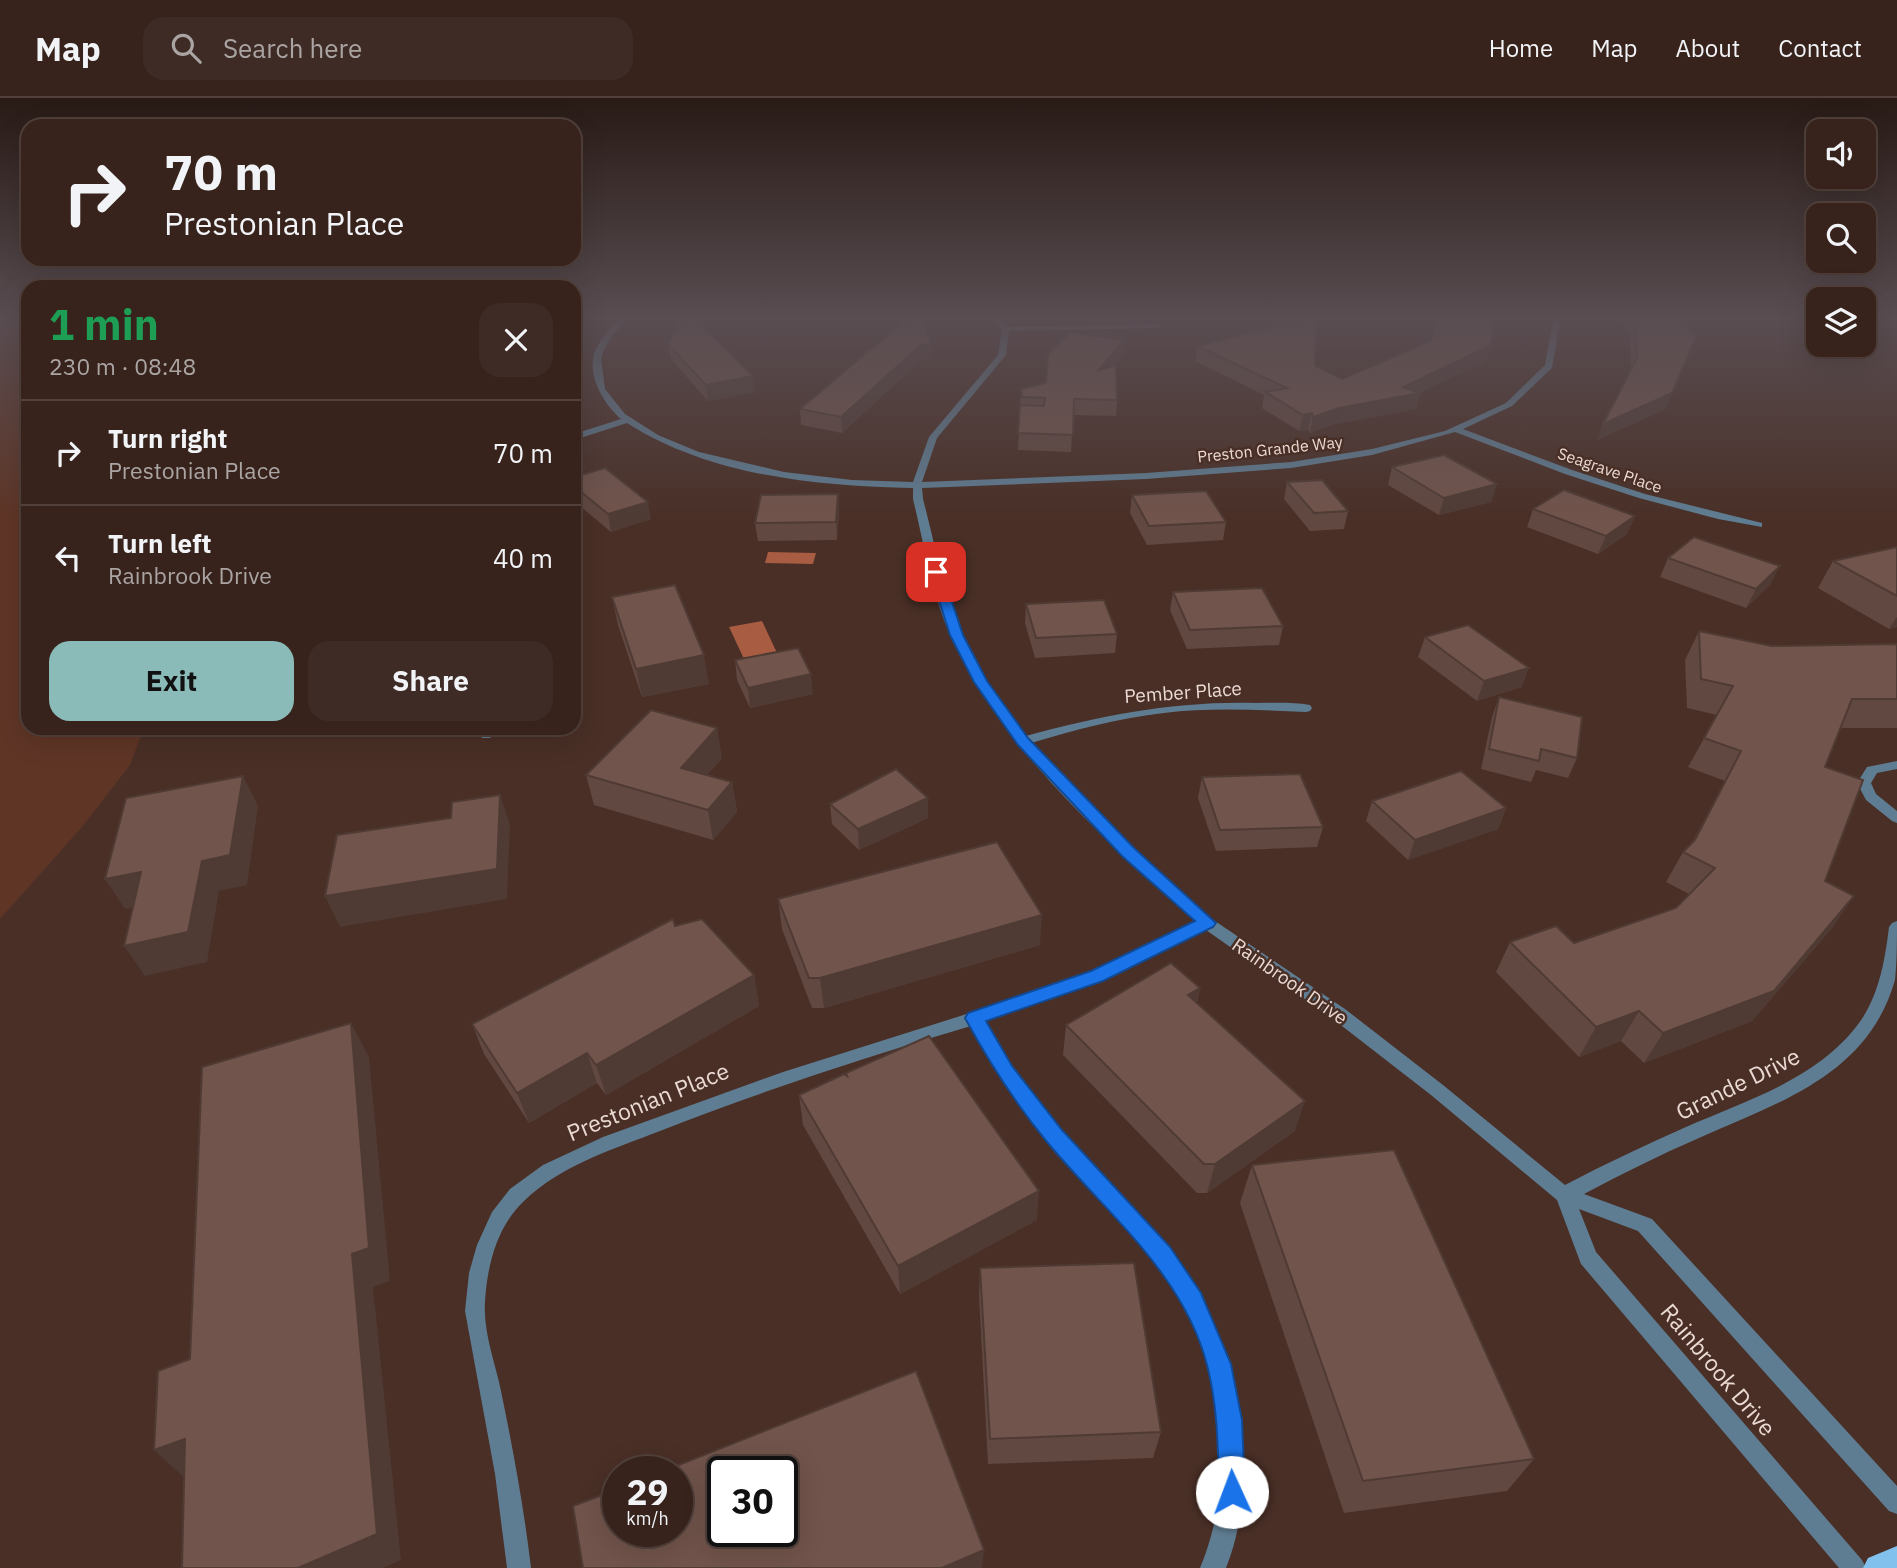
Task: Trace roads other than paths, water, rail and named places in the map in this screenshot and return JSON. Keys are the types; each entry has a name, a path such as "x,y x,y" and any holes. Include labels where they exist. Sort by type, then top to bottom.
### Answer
{"main road":[{"path":"1878,1568 1897,1561"}],"street":[{"name":"Preston Grande Way","path":"601,385 612,406 627,419 663,441 750,468 854,483 917,484 1261,469 1366,454 1457,430 1513,400 1534,385"},
{"path":"917,484 933,437 977,385"},
{"path":"581,435 627,419"},
{"name":"Seagrave Place","path":"1457,430 1628,494 1691,512 1758,525"},
{"name":"Rainbrook Drive","path":"917,484 923,520 956,635 980,682 1023,741 1128,852 1207,923 1350,1022 1563,1195 1645,1225 1897,1503"},
{"name":"Pember Place","path":"1023,741 1106,718 1147,711 1238,706 1306,708"},
{"path":"1897,765 1872,770 1864,783 1871,797 1897,818"},
{"name":"Prestonian Place","path":"519,1568 515,1524 474,1305 480,1261 498,1221 517,1195 556,1169 595,1148 782,1077 866,1049 975,1018 1097,976 1207,923"},
{"name":"Grande Drive","path":"1563,1195 1620,1165 1800,1084 1839,1054 1865,1029 1883,993 1896,937"},
{"path":"975,1018 1005,1072 1055,1136 1162,1254 1193,1301 1219,1364 1229,1420 1232,1492 1216,1563 1212,1568"},
{"name":"Rainbrook Drive","path":"1563,1195 1588,1258 1854,1568"}]}
